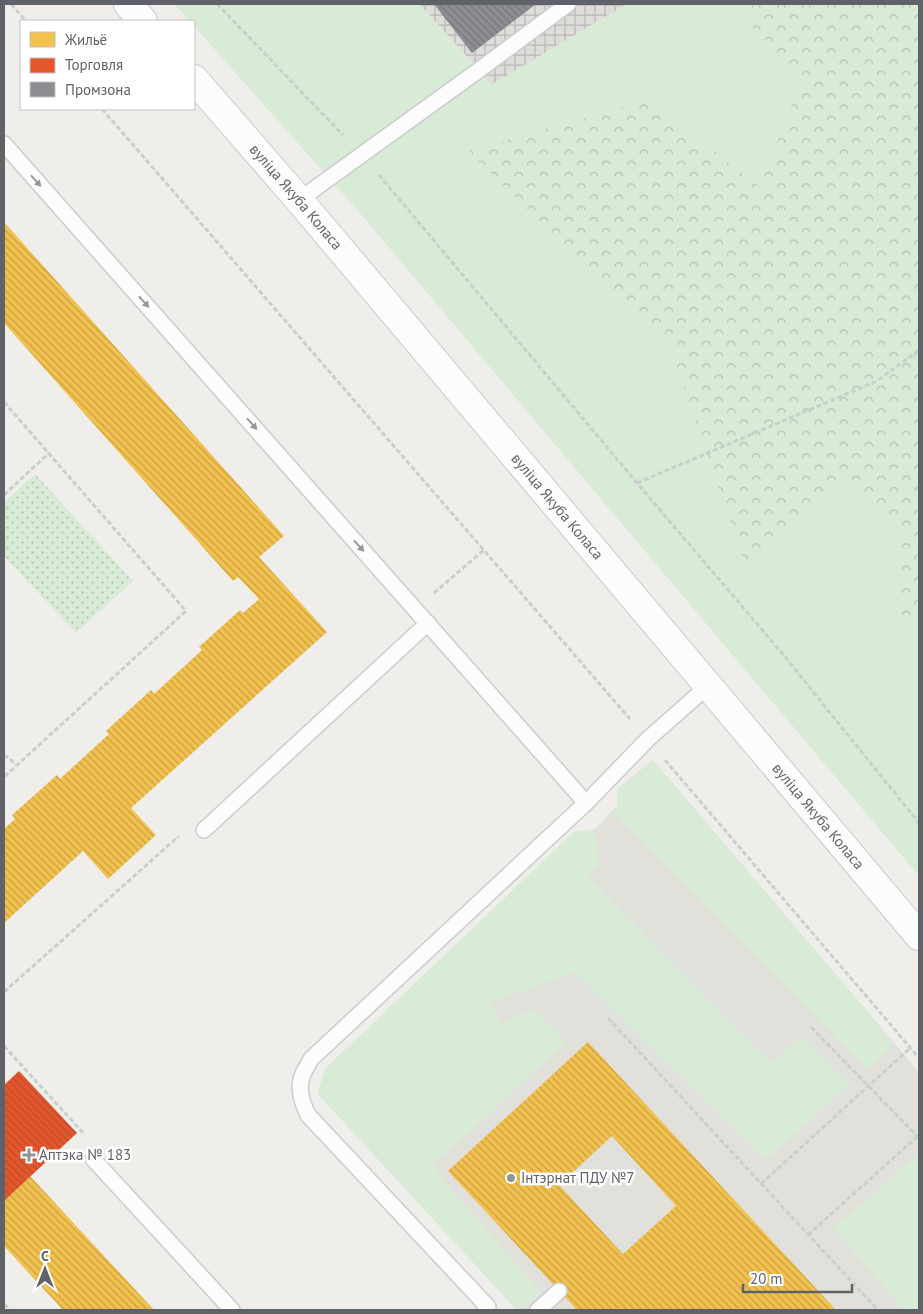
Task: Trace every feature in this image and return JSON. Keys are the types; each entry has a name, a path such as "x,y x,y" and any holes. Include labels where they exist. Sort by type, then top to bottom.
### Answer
{"street":[{"path":"128,4 143,20"},
{"name":"вуліца Якуба Коласа","path":"195,80 299,200 919,936"}],"lane":[{"path":"299,200 568,4"},
{"path":"4,144 586,802"},
{"path":"204,830 428,622"},
{"path":"488,1309 308,1115 302,1103 300,1089 302,1075 311,1059 586,802 648,739 708,686"},
{"path":"93,1159 232,1310"},
{"path":"538,1310 559,1291"}],"path":[{"path":"11,4 25,20"},
{"path":"218,4 361,154 781,652 919,823"},
{"path":"103,110 485,549 919,1058"},
{"path":"637,483 878,380 919,350"},
{"path":"4,402 186,611 4,776"},
{"path":"4,495 49,454"},
{"path":"415,608 485,549"},
{"path":"4,755 16,765"},
{"path":"4,992 166,847"},
{"path":"608,1018 878,1310"},
{"path":"808,1235 918,1136 810,1027"},
{"path":"4,1046 70,1118"},
{"path":"761,1184 910,1048"},
{"path":"4,1304 10,1310"}],"shaded area":[{"path":"419,4 627,4 491,85"},
{"path":"653,760 919,1072 919,1310 517,1310 318,1094 325,1069 574,832 595,829 617,806 617,789"}],"green space":[{"path":"174,4 419,4 491,85 627,4 919,4 919,876 359,212 195,27 195,20 189,20"},
{"path":"749,4 919,4 919,616 902,629 898,520 841,483 746,567 665,332 630,309 468,151 649,100 760,187 802,78 752,27"},
{"path":"35,474 133,581 76,633 4,556 4,503"},
{"path":"653,760 894,1043 868,1069 612,811 617,805 617,789"},
{"path":"595,829 599,865 587,876 772,1064 802,1036 849,1085 766,1160 574,972 490,1003 501,1023 535,1010 567,1042 432,1166 541,1293 528,1304 513,1306 318,1094 325,1069 574,832"},
{"path":"919,1153 919,1310 905,1310 833,1229"}],"building: Жильё":[{"path":"4,222 284,536 259,557 327,632 131,808 156,835 108,879 83,851 4,923 4,829 15,819 12,815 57,775 60,779 109,734 106,731 151,690 154,694 202,650 199,647 240,610 243,613 259,599 238,577 233,581 4,323"},
{"name":"Інтэрнат ПДУ №7","path":"588,1042 836,1310 577,1310 448,1171","holes":["612,1136 676,1206 623,1254 559,1185"]},
{"path":"30,1176 154,1310 63,1310 4,1246 4,1201"}],"building: Торговля":[{"name":"Аптэка № 183","path":"19,1071 77,1133 4,1201 4,1085"}],"building: Промзона":[{"path":"434,4 536,4 472,53"}],"place":[{"name":"Аптэка № 183","path":"29,1155"},
{"name":"Інтэрнат ПДУ №7","path":"511,1178"}]}
